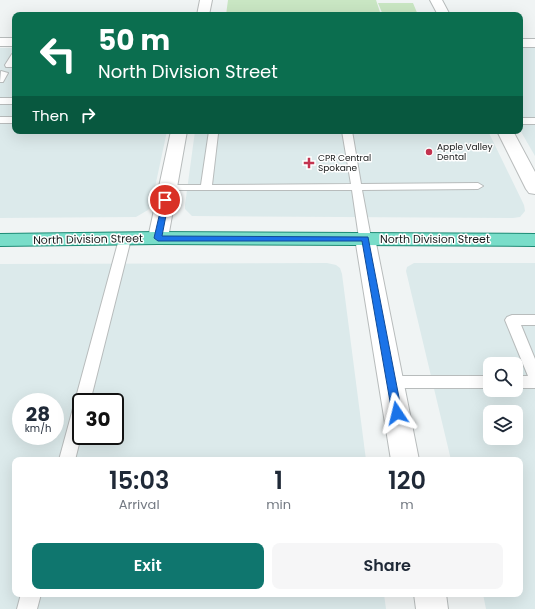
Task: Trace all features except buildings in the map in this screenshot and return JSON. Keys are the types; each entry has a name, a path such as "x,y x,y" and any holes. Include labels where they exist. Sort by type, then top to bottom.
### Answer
{"main road":[{"name":"North Division Street","path":"0,240 366,238 535,240"}],"street":[{"path":"204,12 206,0"},
{"path":"436,0 442,12"},
{"path":"0,42 12,42"},
{"path":"523,43 535,43"},
{"path":"158,238 178,134"},
{"path":"506,134 535,189"},
{"path":"366,238 405,457"},
{"path":"430,597 432,609"}],"lane":[{"path":"9,65 12,60"},
{"path":"0,101 12,101"},
{"path":"0,120 12,120"},
{"path":"523,121 535,121"},
{"path":"206,187 213,134"},
{"path":"347,134 366,238"},
{"path":"168,188 478,186"},
{"path":"84,393 124,239"},
{"path":"535,320 512,320 535,376"},
{"path":"391,382 483,382"},
{"path":"523,382 535,382"},
{"path":"67,457 72,438"},
{"path":"27,609 30,597"}],"shaded area":[{"path":"0,48 12,48 12,134 166,134 151,206 148,210 136,217 0,218"},
{"path":"523,48 535,48 535,156 522,134"},
{"path":"195,134 489,134 524,205 525,211 520,217 513,218 192,216 185,209"},
{"path":"327,263 336,265 340,268 342,274 366,457 12,457 12,597 384,597 386,609 0,609 0,264"},
{"path":"414,263 535,263 535,609 486,609 484,597 523,597 523,457 450,457 406,271 407,267"}],"green space":[{"path":"228,0 376,0 380,12 226,12"},
{"path":"378,3 413,3 417,12 382,12"}],"place":[{"name":"Apple Valley Dental","path":"429,152"},
{"name":"CPR Central Spokane","path":"309,163"}],"route":[{"path":"165,200 158,238 366,238 397,413"}]}
